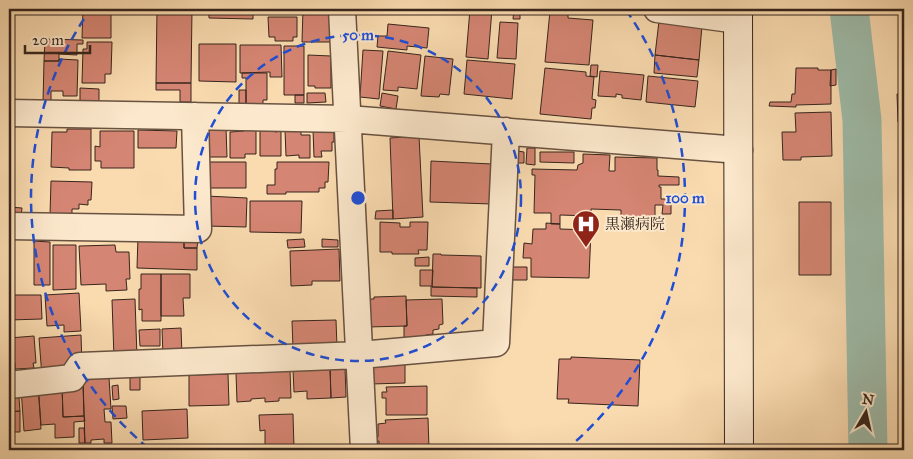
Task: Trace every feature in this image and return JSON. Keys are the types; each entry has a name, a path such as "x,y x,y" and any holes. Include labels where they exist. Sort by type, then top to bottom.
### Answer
{"street":[{"path":"342,9 364,450"},
{"path":"657,9 738,15 739,450"},
{"path":"9,113 348,119 739,150"},
{"path":"9,226 198,229 195,116"},
{"path":"9,385 72,378 80,366 360,355 496,343 506,131"}],"building":[{"path":"83,9 111,9 111,38 82,38"},
{"path":"115,9 146,9 146,13 115,13"},
{"path":"157,9 192,9 191,83 156,83"},
{"path":"209,9 253,9 253,19 209,18"},
{"path":"269,9 288,9 288,13 269,14"},
{"path":"303,9 330,9 330,42 302,42"},
{"path":"470,9 492,9 488,59 466,57"},
{"path":"514,9 520,9 520,19 513,19"},
{"path":"550,11 568,13 568,18 593,20 589,65 545,62"},
{"path":"268,17 297,17 297,37 293,37 293,41 275,41 275,37 269,37"},
{"path":"659,21 702,26 699,60 655,55"},
{"path":"500,22 518,23 516,59 497,58"},
{"path":"388,24 429,28 427,48 407,46 407,50 377,47 378,36 387,36"},
{"path":"45,39 83,40 83,44 77,44 77,55 59,54 59,61 44,61"},
{"path":"87,42 112,42 111,74 105,74 105,83 82,83 83,49 87,49"},
{"path":"199,44 236,44 236,82 199,81"},
{"path":"240,45 281,45 282,77 270,77 270,72 240,73"},
{"path":"284,46 304,46 304,95 284,95"},
{"path":"363,50 383,51 379,99 360,97"},
{"path":"388,51 421,55 417,89 398,87 398,91 383,90"},
{"path":"308,55 331,56 331,88 308,86"},
{"path":"655,55 699,60 697,77 654,73"},
{"path":"425,56 453,59 449,95 440,94 439,97 421,96"},
{"path":"59,59 78,60 77,96 63,96 63,91 51,91 51,102 43,102 44,61 59,61"},
{"path":"467,60 515,64 512,99 464,94"},
{"path":"591,65 598,65 597,77 590,76"},
{"path":"545,68 586,72 586,76 594,77 592,99 596,100 595,108 592,108 591,119 540,114"},
{"path":"796,68 831,70 831,104 796,105 796,107 769,106 770,102 791,102 792,94 795,94"},
{"path":"836,69 836,85 830,86 831,70"},
{"path":"600,71 644,75 641,100 622,98 622,95 616,94 616,97 598,96"},
{"path":"242,73 267,73 267,100 263,100 263,104 246,104 246,78 242,78"},
{"path":"648,76 698,81 695,107 646,102"},
{"path":"156,83 191,83 191,102 180,102 180,90 156,90"},
{"path":"80,88 99,89 99,102 80,102"},
{"path":"239,90 246,90 246,104 239,104"},
{"path":"307,93 325,93 326,102 307,103"},
{"path":"382,93 398,96 396,109 380,106"},
{"path":"897,94 904,94 904,122 898,122"},
{"path":"295,95 304,95 304,103 295,103"},
{"path":"831,112 832,156 801,157 801,160 783,160 782,132 796,132 795,113"},
{"path":"211,127 226,128 227,157 206,157 205,130 211,130"},
{"path":"256,127 256,154 245,154 245,158 230,158 230,132 244,131 244,128"},
{"path":"67,129 91,129 91,170 69,170 69,168 51,167 52,132 67,132"},
{"path":"260,129 275,129 275,132 281,131 281,156 260,156"},
{"path":"138,130 177,131 176,148 138,148"},
{"path":"285,130 301,130 301,135 310,135 310,158 299,158 299,155 286,156"},
{"path":"313,130 334,130 332,151 321,151 322,157 314,157"},
{"path":"100,131 134,131 134,168 101,168 101,161 95,161 95,146 100,147"},
{"path":"419,136 423,217 393,219 390,138"},
{"path":"527,148 535,148 535,165 526,164"},
{"path":"517,151 524,152 524,163 516,163"},
{"path":"540,152 574,152 574,163 540,162"},
{"path":"583,154 610,155 609,171 615,171 615,157 657,158 658,176 679,177 679,185 659,185 661,187 661,199 671,199 671,214 662,214 663,205 655,205 655,218 621,217 621,210 591,209 591,216 560,215 560,224 551,224 551,213 534,213 535,175 532,175 532,169 577,170 578,165 583,163"},
{"path":"431,161 492,164 492,204 430,202"},
{"path":"207,162 246,162 246,188 207,188"},
{"path":"277,162 329,162 328,182 325,182 325,188 319,188 319,192 267,194 267,185 275,185"},
{"path":"51,181 92,182 91,200 88,200 88,205 79,204 79,209 72,209 72,215 50,215"},
{"path":"206,196 247,198 246,227 206,226"},
{"path":"250,201 302,201 301,233 250,232"},
{"path":"799,202 831,202 831,275 799,275"},
{"path":"9,207 22,208 21,216 9,215"},
{"path":"393,210 393,219 375,219 376,211"},
{"path":"380,222 400,223 400,227 410,227 410,222 428,222 427,250 418,250 419,254 380,252"},
{"path":"546,223 560,224 560,229 591,230 589,278 531,277 531,258 523,258 524,243 532,244 533,229 546,229"},
{"path":"138,237 184,239 184,248 197,248 197,270 137,268"},
{"path":"184,239 198,239 197,248 184,248"},
{"path":"304,239 305,247 288,248 287,240"},
{"path":"322,239 338,240 338,247 322,247"},
{"path":"34,241 50,242 50,285 34,285"},
{"path":"53,245 76,245 76,289 53,290"},
{"path":"115,245 116,252 129,252 130,279 126,279 127,290 106,291 106,284 81,285 79,246"},
{"path":"339,249 340,281 312,281 312,285 291,286 290,251"},
{"path":"433,254 481,256 481,288 432,287"},
{"path":"429,257 429,266 415,266 415,258"},
{"path":"510,267 527,267 527,280 509,280"},
{"path":"420,270 433,270 432,287 477,288 477,297 431,296 431,286 420,286"},
{"path":"141,274 161,274 161,321 142,321 142,309 139,310"},
{"path":"161,274 190,274 190,298 183,298 184,316 161,316"},
{"path":"79,293 81,331 64,332 64,325 47,326 45,295"},
{"path":"9,295 41,295 42,319 9,320"},
{"path":"406,296 407,326 367,327 366,299"},
{"path":"135,299 137,357 114,358 112,300"},
{"path":"442,299 443,324 439,325 439,329 433,330 433,334 426,335 426,339 404,339 404,326 407,326 406,300"},
{"path":"336,320 337,347 293,348 292,321"},
{"path":"181,328 182,355 163,356 162,329"},
{"path":"160,329 160,346 140,346 139,330"},
{"path":"81,335 82,366 42,377 39,338"},
{"path":"34,336 36,363 33,363 34,368 15,369 15,363 9,364 9,338"},
{"path":"571,357 640,360 638,406 568,403 569,399 557,399 559,359 571,359"},
{"path":"405,364 405,383 371,384 371,365"},
{"path":"330,367 331,398 307,399 307,391 294,392 293,369"},
{"path":"330,367 345,367 346,397 331,398"},
{"path":"290,371 291,398 279,398 279,401 265,402 265,398 237,402 236,373"},
{"path":"228,374 229,405 189,406 189,375"},
{"path":"130,375 140,375 140,390 130,390"},
{"path":"109,378 111,409 104,409 105,422 111,422 112,443 104,443 104,439 91,440 91,443 85,443 83,379"},
{"path":"62,383 63,417 84,416 85,421 74,422 74,437 55,438 55,424 41,425 38,384"},
{"path":"38,384 41,429 24,431 21,388"},
{"path":"18,385 20,411 9,412 9,386"},
{"path":"83,385 84,416 63,417 62,386"},
{"path":"118,385 119,399 113,400 112,386"},
{"path":"427,386 427,415 386,415 386,398 382,398 382,392 387,392 386,387"},
{"path":"112,406 126,406 127,418 113,419"},
{"path":"187,409 188,438 143,440 142,411"},
{"path":"20,411 20,432 9,432 9,412"},
{"path":"293,414 294,448 265,449 265,430 260,431 259,415"},
{"path":"428,418 429,449 379,450 379,441 376,442 378,424 386,423 385,420"},
{"path":"79,428 84,428 85,443 79,443"}],"waterway":[{"path":"849,9 862,120 868,450"}],"railway":[{"path":"882,9 904,12"}],"place":[{"name":"黒瀬病院","path":"586,248"}]}
